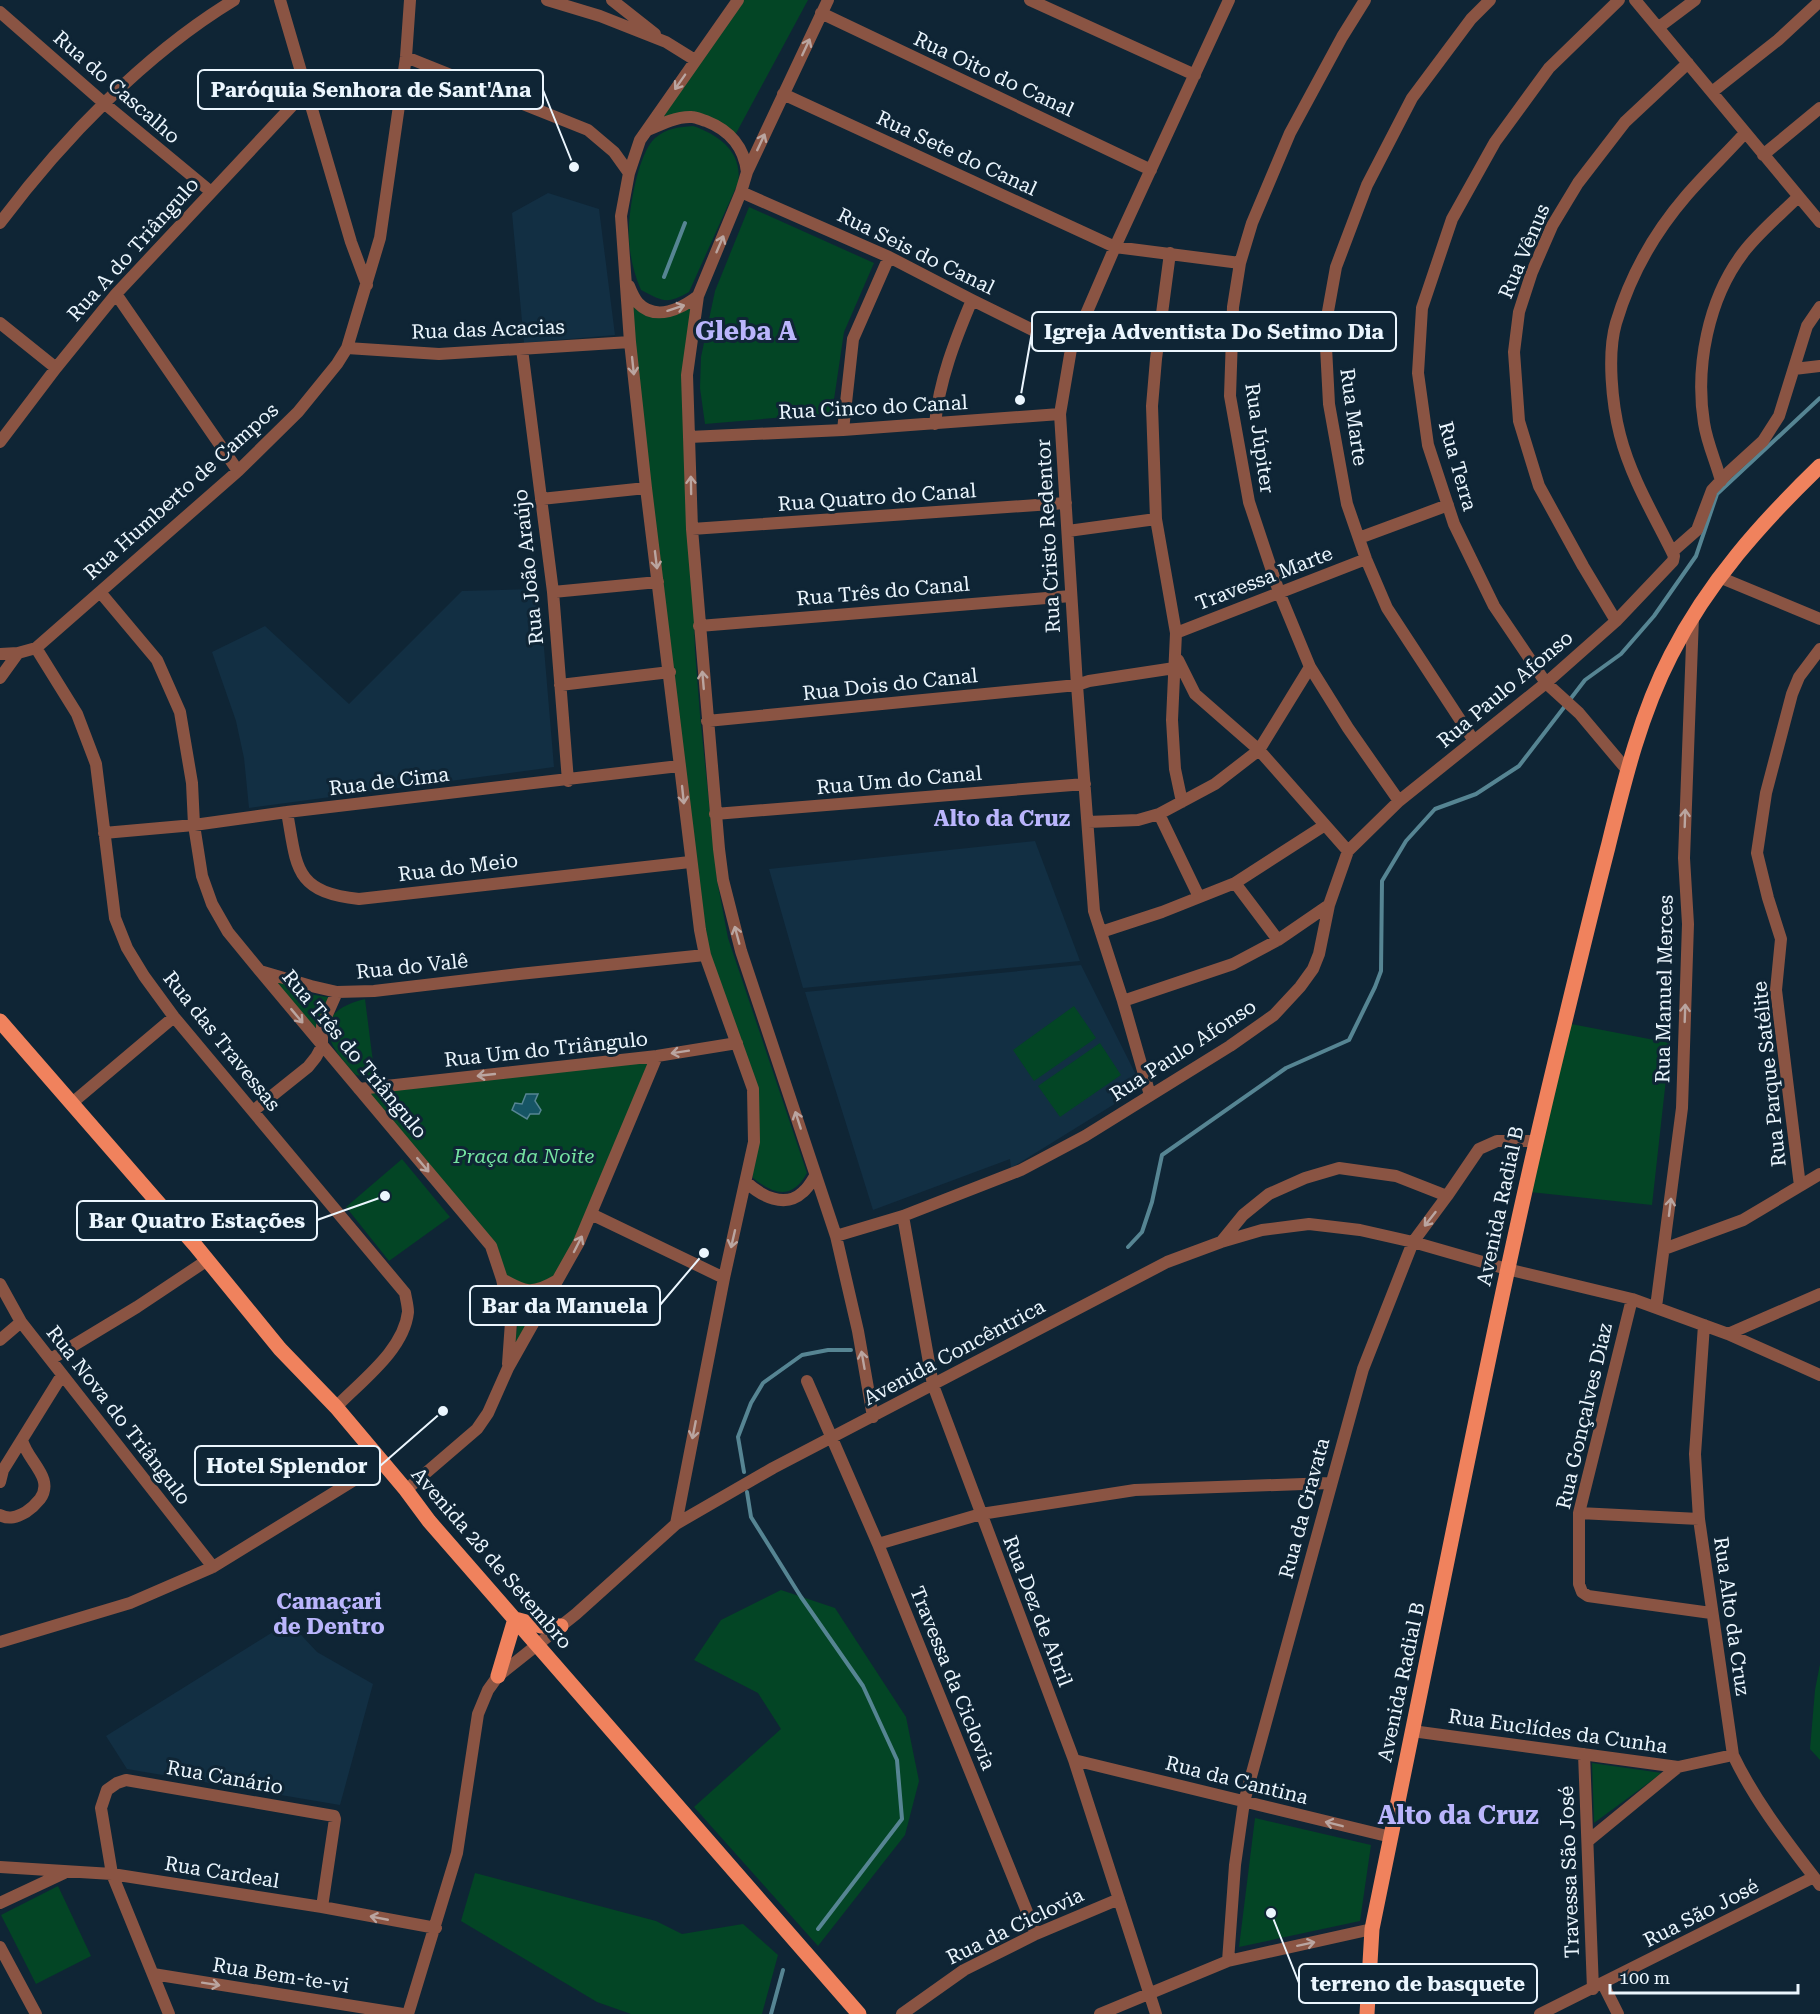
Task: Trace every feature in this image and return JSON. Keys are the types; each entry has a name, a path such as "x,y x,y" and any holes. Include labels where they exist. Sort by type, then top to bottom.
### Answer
{"main road":[{"name":"Avenida Radial B","path":"1367,2014 1372,1929 1507,1269 1535,1141 1627,770 1653,694 1671,654 1693,617 1719,577 1747,541 1786,498 1820,466"},
{"name":"Avenida 28 de Setembro","path":"0,1021 280,1349 336,1407 429,1521 859,2014"},
{"path":"498,1676 515,1619 541,1626 561,1626"}],"street":[{"path":"0,223 34,180 140,70 201,21 234,0"},
{"path":"280,0 351,242 367,285"},
{"name":"Rua Humberto de Campos","path":"0,654 18,653 36,648 238,471 298,412 347,348 380,238 406,57 410,0"},
{"path":"547,0 600,16 666,42"},
{"path":"612,0 666,42 695,60"},
{"path":"676,1524 724,1278 754,1142 753,1091 705,955 690,862 670,672 630,342 621,216 628,173 640,140 738,0"},
{"path":"828,0 747,172 698,296 687,375 692,529 715,814 723,880 739,942 836,1236 858,1331 873,1417"},
{"path":"1030,0 1195,75"},
{"name":"Rua Cristo Redentor","path":"1150,1095 1124,1001 1094,911 1060,414 1071,349 1115,247 1229,0"},
{"name":"Rua Júpiter","path":"1365,0 1342,37 1290,133 1252,223 1240,263 1233,307 1230,396 1249,502 1279,592 1310,667 1348,728 1399,801"},
{"name":"Rua Marte","path":"1474,741 1387,608 1366,559 1347,504 1329,404 1325,328 1336,267 1367,185 1412,98 1471,19 1490,0"},
{"name":"Rua Terra","path":"1619,0 1549,68 1495,142 1452,219 1422,308 1418,373 1428,445 1454,524 1494,606 1546,683 1580,713 1627,770"},
{"path":"1635,0 1798,197 1818,216"},
{"path":"1659,27 1695,0"},
{"path":"1712,92 1778,40 1820,1"},
{"name":"Rua do Cascalho","path":"0,12 105,104 210,191"},
{"name":"Rua Oito do Canal","path":"821,14 1150,171"},
{"path":"406,57 588,130 614,152 628,173"},
{"name":"Rua Vênus","path":"1616,621 1582,566 1539,486 1519,421 1514,352 1519,312 1532,272 1552,226 1578,183 1625,122 1688,63"},
{"name":"Rua A do Triângulo","path":"0,442 116,294 306,91"},
{"name":"Rua Sete do Canal","path":"783,94 1115,247 1240,263"},
{"path":"1763,155 1820,108"},
{"path":"646,130 669,121 693,117 720,126 734,139 742,151 747,172"},
{"path":"1673,554 1632,471 1620,436 1612,396 1615,324 1645,252 1685,197 1745,133"},
{"name":"Rua Seis do Canal","path":"741,192 889,257 1071,349"},
{"path":"1721,481 1704,426 1701,406 1700,375 1706,336 1720,293 1743,252 1798,197"},
{"path":"1170,253 1152,406 1156,519 1176,633 1178,664 1172,720 1175,769 1182,802"},
{"path":"843,430 853,339 889,257"},
{"path":"625,280 637,302 653,310 678,309 698,296"},
{"path":"116,294 238,471"},
{"path":"934,424 951,350 972,300"},
{"name":"Rua Paulo Afonso","path":"836,1236 903,1216 1021,1170 1085,1136 1230,1046 1274,1015 1313,969 1319,954 1329,905 1348,851 1399,801 1546,683 1616,621 1673,561 1673,554 1697,530 1712,490 1763,441 1779,416 1807,326 1820,306"},
{"path":"0,323 56,368"},
{"name":"Rua das Acacias","path":"347,348 439,354 630,342"},
{"name":"Rua João Araújo","path":"522,349 553,592 568,780"},
{"path":"1794,369 1820,366"},
{"name":"Rua Cinco do Canal","path":"689,437 843,430 1060,414"},
{"path":"541,499 646,488"},
{"name":"Rua Quatro do Canal","path":"692,529 1066,503"},
{"path":"1359,538 1448,505"},
{"path":"1068,531 1156,519"},
{"name":"Travessa Marte","path":"1176,633 1366,559"},
{"path":"1719,577 1820,619"},
{"path":"553,592 658,582"},
{"path":"100,592 157,660 180,712 192,783 194,825 202,876 212,904 228,932 260,971"},
{"name":"Rua Três do Canal","path":"699,626 1071,596"},
{"name":"Rua Manuel Merces","path":"1656,1306 1682,1108 1688,924 1684,858 1693,617"},
{"name":"Rua das Travessas","path":"36,648 77,714 96,764 115,918 127,948 174,1017 405,1293 408,1310 399,1340 336,1407"},
{"name":"Rua Parque Satélite","path":"1800,1186 1776,990 1780,939 1757,853 1766,793 1792,694 1799,677 1820,649"},
{"path":"0,678 18,653"},
{"path":"1671,654 1685,661 1691,670"},
{"path":"1178,664 1195,694 1259,750 1348,851"},
{"name":"Rua Dois do Canal","path":"707,722 1077,685 1178,664"},
{"path":"1088,822 1138,820 1159,814 1215,784 1259,750 1310,667"},
{"path":"560,685 670,672"},
{"name":"Rua de Cima","path":"104,833 194,825 679,766"},
{"name":"Rua Um do Canal","path":"715,814 1085,784"},
{"name":"Rua do Meio","path":"287,812 297,866 304,879 311,885 339,897 359,898 690,862"},
{"path":"1159,814 1199,897"},
{"path":"1101,932 1162,912 1235,883 1325,825"},
{"path":"1235,883 1278,940"},
{"path":"1124,1001 1233,964 1278,940 1329,905"},
{"name":"Rua do Valê","path":"260,971 337,992 374,992 705,955"},
{"name":"Rua Três do Triângulo","path":"260,971 491,1246 502,1279 512,1322 508,1368"},
{"path":"253,1111 312,1062 322,1046 322,1026 337,992"},
{"path":"72,1103 174,1017"},
{"name":"Rua Um do Triângulo","path":"359,1089 657,1056 737,1043"},
{"path":"406,1490 477,1429 488,1413 508,1368 579,1242 657,1056"},
{"name":"Rua da Gravata","path":"1228,1961 1235,1865 1244,1802 1363,1369 1413,1242 1479,1149 1488,1143 1497,1141 1535,1141"},
{"path":"1221,1242 1243,1215 1269,1194 1305,1178 1339,1168 1396,1176 1447,1196"},
{"path":"1664,1250 1743,1220 1820,1174"},
{"path":"746,1182 765,1196 777,1200 796,1197 803,1192 815,1176"},
{"path":"803,1192 823,1197"},
{"path":"591,1214 724,1278"},
{"name":"Rua Dez de Abril","path":"903,1216 933,1385 1074,1760 1156,2014"},
{"name":"Avenida Concêntrica","path":"408,2014 436,1929 457,1853 478,1714 488,1690 498,1676 561,1626 676,1524 773,1468 1167,1262 1262,1230 1309,1224 1360,1230 1656,1306 1728,1334 1820,1375"},
{"path":"51,1359 137,1307 206,1261"},
{"path":"502,1279 520,1289 530,1291 542,1289 558,1280"},
{"name":"Rua Nova do Triângulo","path":"0,1284 21,1322 213,1567"},
{"path":"1728,1334 1820,1294"},
{"name":"Rua Gonçalves Diaz","path":"1632,1299 1579,1513 1579,1584 1582,1592 1588,1596 1712,1613"},
{"path":"0,1340 21,1322"},
{"name":"Rua Alto da Cruz","path":"1704,1325 1695,1454 1699,1519 1733,1755 1747,1784 1772,1822 1817,1881"},
{"path":"0,1482 3,1470 63,1375"},
{"name":"Travessa da Ciclovia","path":"807,1381 878,1544 1036,1934"},
{"path":"0,1515 10,1518 32,1509 45,1492 45,1477 29,1457 22,1440"},
{"path":"0,1642 130,1603 213,1567 382,1463"},
{"path":"878,1544 981,1514 1135,1490 1330,1483"},
{"path":"1579,1513 1699,1519"},
{"name":"Rua Euclídes da Cunha","path":"1412,1731 1678,1767 1733,1755"},
{"name":"Travessa São José","path":"1584,1754 1598,1986"},
{"name":"Rua da Cantina","path":"1074,1760 1391,1837"},
{"path":"1589,1840 1678,1767"},
{"name":"Rua Canário","path":"112,1875 101,1808 107,1790 126,1780 334,1816 322,1907"},
{"name":"Rua Cardeal","path":"0,1868 112,1875 322,1907 436,1929"},
{"path":"0,1903 65,1872"},
{"path":"112,1875 169,2014"},
{"name":"Rua São José","path":"1540,2014 1817,1881"},
{"name":"Rua da Ciclovia","path":"902,2014 964,1970 1036,1934 1119,1899"},
{"path":"1100,2014 1228,1961 1372,1929"},
{"path":"0,1947 36,2014"},
{"name":"Rua Bem-te-vi","path":"153,1974 403,2014"},
{"path":"1598,1986 1618,2014"}],"shaded area":[{"path":"548,193 599,209 615,335 524,343 512,213"},
{"path":"539,589 554,767 249,808 244,758 236,721 212,652 265,626 349,704 462,591"},
{"path":"1035,841 1080,961 803,988 769,869"},
{"path":"1081,965 1142,1087 1011,1168 1010,1159 873,1210 805,992"},
{"path":"526,1094 538,1094 535,1101 541,1110 539,1114 530,1114 527,1119 512,1110 515,1103 522,1104"},
{"path":"289,1622 317,1652 373,1684 340,1805 127,1769 106,1736"}],"green space":[{"path":"738,0 808,0 733,139 693,117 658,125"},
{"path":"693,126 712,134 728,147 737,163 738,183 689,292 675,299 665,300 641,290 636,278 629,240 634,187 643,158 655,138 669,130"},
{"path":"749,207 874,263 844,332 832,413 705,424 700,388 701,357 715,291"},
{"path":"625,280 639,304 655,313 698,296 687,376 695,651 700,715 717,880 728,938 807,1173 795,1188 789,1191 775,1191 753,1178 753,1091 705,955"},
{"path":"272,978 309,994 333,998 316,1032"},
{"path":"365,999 375,1078 356,1075 337,1052 328,1031 330,1021 336,1012 347,1005"},
{"path":"1074,1006 1096,1038 1034,1081 1013,1050"},
{"path":"1566,1023 1670,1043 1652,1205 1530,1192"},
{"path":"1100,1043 1121,1075 1060,1117 1038,1086"},
{"name":"Praça da Noite","path":"650,1062 576,1238 511,1359 518,1323 492,1242 366,1093"},
{"path":"402,1159 450,1217 389,1261 346,1207"},
{"path":"781,1590 835,1608 906,1717 919,1781 905,1835 818,1946 694,1807 781,1729 758,1693 694,1660 721,1620"},
{"path":"1820,1664 1820,1760 1810,1749 1815,1690"},
{"path":"1592,1763 1662,1773 1594,1823"},
{"path":"1255,1818 1371,1845 1360,1921 1239,1947"},
{"path":"475,1873 656,1921 682,1934 743,1924 778,1955 762,2014 631,2014 597,2002 461,1921"},
{"path":"58,1886 91,1956 36,1984 1,1915"}],"waterway":[{"path":"664,277 685,223"},
{"path":"1128,1247 1142,1232 1152,1202 1162,1155 1286,1068 1349,1040 1381,971 1382,881 1406,841 1435,809 1476,794 1519,766 1585,680 1621,654 1654,616 1696,556 1717,494 1820,398"},
{"path":"744,1472 738,1437 751,1403 763,1383 802,1355 828,1350 851,1350"},
{"path":"747,1492 751,1517 801,1597 863,1686 897,1760 902,1819 818,1929"},
{"path":"771,2014 783,1970"}],"place":[{"name":"Paróquia Senhora de Sant'Ana","path":"574,167"},
{"name":"Igreja Adventista Do Setimo Dia","path":"1020,400"},
{"name":"Bar Quatro Estações","path":"385,1196"},
{"name":"Bar da Manuela","path":"704,1253"},
{"name":"Hotel Splendor","path":"443,1411"},
{"name":"terreno de basquete","path":"1271,1913"}],"district":[{"name":"Gleba A","path":"746,331"},
{"name":"Alto da Cruz","path":"1002,818"},
{"name":"Camaçari de Dentro","path":"329,1614"},
{"name":"Alto da Cruz","path":"1458,1815"}]}
